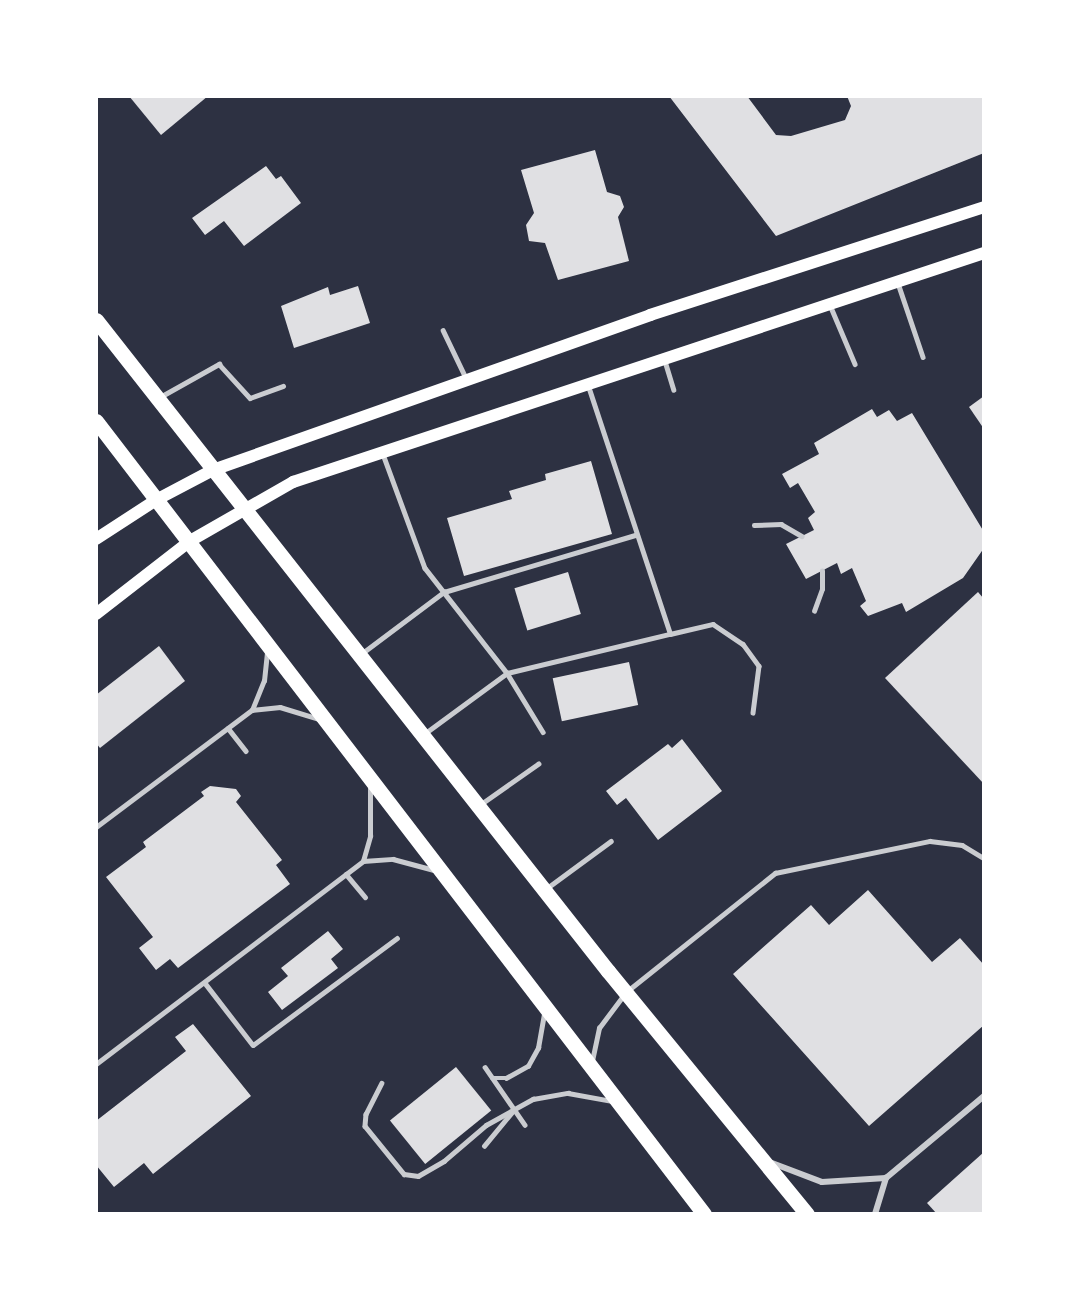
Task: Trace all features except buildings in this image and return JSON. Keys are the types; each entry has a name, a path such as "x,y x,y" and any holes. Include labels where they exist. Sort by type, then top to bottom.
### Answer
{"main road":[{"path":"96,539 156,500 213,470 650,315 984,207"},
{"path":"96,614 190,541 243,508 293,482 587,383 984,254"},
{"path":"96,320 478,806 807,1214"},
{"path":"96,421 190,541 590,1070 704,1214"}],"street":[{"path":"875,1214 886,1178 984,1096"},
{"path":"761,1157 822,1182 886,1178"}],"lane":[{"path":"898,283 923,357"},
{"path":"830,305 855,364"},
{"path":"443,330 467,380"},
{"path":"664,358 674,390"},
{"path":"157,398 219,364 250,398 283,386"},
{"path":"587,383 635,535 670,633"},
{"path":"382,452 425,568 507,673 543,732"},
{"path":"754,525 781,524 802,536"},
{"path":"359,655 444,592 635,535"},
{"path":"814,611 822,589 822,571"},
{"path":"422,735 507,673 713,624 743,644 759,666 753,713"},
{"path":"96,827 252,710 264,681 268,644"},
{"path":"252,710 280,707 328,723"},
{"path":"228,728 246,751"},
{"path":"478,806 538,764"},
{"path":"363,861 370,836 370,779"},
{"path":"545,890 611,841"},
{"path":"590,1070 600,1028 626,992 775,873 930,841 962,845 984,858"},
{"path":"96,1064 363,861 393,859 440,873"},
{"path":"346,874 365,897"},
{"path":"205,983 254,1045 397,938"},
{"path":"492,1078 506,1078 528,1066 540,1041 544,1008"},
{"path":"484,1067 525,1125"},
{"path":"382,1083 366,1114 365,1126 404,1174 418,1176 444,1161 486,1125 533,1099 558,1093 615,1102"},
{"path":"484,1146 514,1110"}]}
